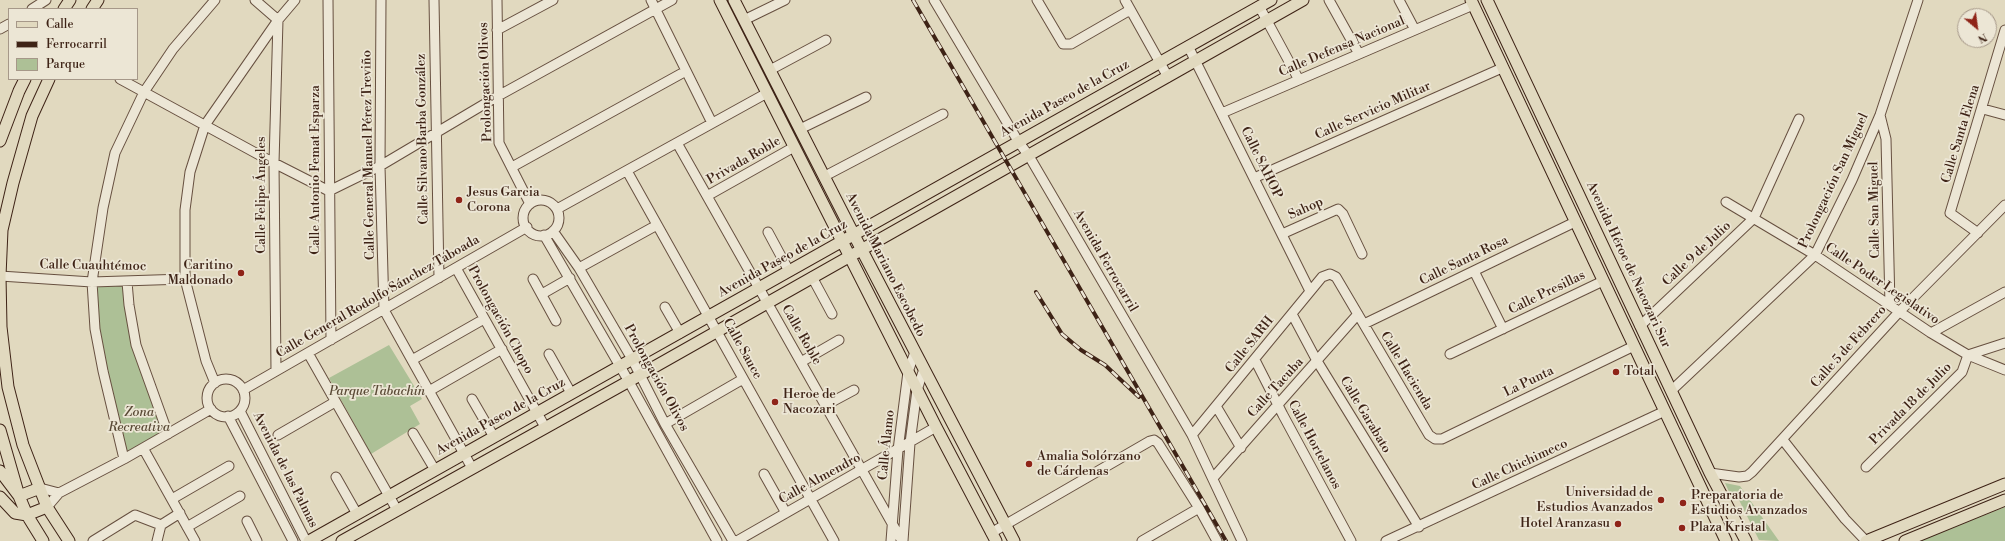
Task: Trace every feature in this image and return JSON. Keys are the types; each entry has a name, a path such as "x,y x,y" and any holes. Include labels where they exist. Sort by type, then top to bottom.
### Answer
{"main road":[{"name":"Avenida Mariano Escobedo","path":"720,0 936,428 994,537"},
{"name":"Avenida Mariano Escobedo","path":"734,0 854,235 1014,541"},
{"name":"Avenida Paseo de la Cruz","path":"308,541 389,497 620,365 680,333 1018,141 1271,0"},
{"path":"342,541 628,380 640,375 716,330 862,250 1303,0"},
{"name":"Avenida Héroe de Nacozari Sur","path":"1487,0 1710,473 1746,541"},
{"path":"1472,2 1726,541"},
{"path":"0,141 24,80"},
{"path":"49,80 32,116 13,183 2,230 0,276 1,327 8,387 23,445 47,507 68,541"},
{"path":"0,430 19,496 27,515 43,541"},
{"path":"0,471 19,496"},
{"path":"1866,541 2005,484"},
{"path":"19,496 40,488"},
{"path":"0,497 15,513 27,515 47,507"},
{"path":"1905,541 2005,500"}],"street":[{"path":"34,8 46,0"},
{"path":"124,459 100,357 95,329 92,282 103,208 115,153 144,92 173,49 215,0"},
{"path":"255,0 278,20"},
{"path":"215,383 206,361 185,279 185,210 190,172 205,125 278,20 295,0"},
{"name":"Calle Antonio Femat Esparza","path":"328,0 331,340"},
{"name":"Calle General Manuel Pérez Treviño","path":"381,0 380,166 384,310"},
{"name":"Calle Silvano Barba González","path":"434,0 439,278"},
{"name":"Prolongación Olivos","path":"497,0 499,143 530,204"},
{"path":"497,30 552,0"},
{"path":"650,0 712,123"},
{"path":"122,80 274,164 329,191 380,166 498,96 672,0"},
{"path":"744,20 785,0"},
{"name":"Avenida Ferrocarril","path":"934,0 1018,141 1029,156 1192,435 1242,541"},
{"path":"1037,0 1064,44 1071,44 1130,10"},
{"path":"1125,0 1168,77"},
{"path":"1329,0 1359,54"},
{"path":"1399,0 1415,30"},
{"name":"Prolongación San Miguel","path":"1672,390 1815,255 1852,180 1880,115 1918,0"},
{"name":"Calle Defensa Nacional","path":"1222,113 1415,30 1472,2"},
{"path":"1259,6 1299,80"},
{"name":"Calle Felipe Ángeles","path":"276,371 274,164 278,20"},
{"name":"Calle Santa Elena","path":"1978,233 1950,213 1983,109 2005,30"},
{"path":"770,70 826,40"},
{"name":"Calle SAHOP","path":"1188,46 1310,291"},
{"name":"Calle Servicio Militar","path":"1254,178 1502,68"},
{"path":"512,167 686,71"},
{"path":"557,209 767,93"},
{"path":"800,129 866,97"},
{"path":"1983,109 2005,115"},
{"path":"825,176 943,114"},
{"name":"Calle San Miguel","path":"1880,115 1886,139 1890,305"},
{"path":"1754,218 1799,119"},
{"name":"Calle Roble","path":"677,143 903,541"},
{"name":"Privada Roble","path":"707,196 794,147"},
{"name":"Calle Sauce","path":"627,171 834,541"},
{"path":"542,200 548,201 557,209 559,220 553,231 544,235 534,234 526,227 524,217 530,204 542,200"},
{"name":"Calle Poder Legislativo","path":"1726,202 1815,255 1931,333 1968,355 2005,370"},
{"name":"Calle 5 de Febrero","path":"1710,473 1747,476 1783,440 1899,312 2005,206"},
{"name":"Sahop","path":"1282,234 1338,209 1343,214 1362,254"},
{"name":"Calle 9 de Julio","path":"1640,326 1754,218"},
{"name":"Calle Santa Rosa","path":"1364,324 1575,222"},
{"path":"579,268 657,224"},
{"name":"Calle General Rodolfo Sánchez Taboada","path":"243,390 526,227"},
{"name":"Prolongación Olivos","path":"553,231 579,268 632,359 665,424 694,471 733,541"},
{"path":"768,232 790,271"},
{"name":"Prolongación Olivos","path":"544,235 620,365 717,541"},
{"name":"Prolongación Chopo","path":"456,268 545,427"},
{"path":"1474,271 1503,329"},
{"name":"Calle SARH","path":"1192,435 1310,291 1322,277 1330,274"},
{"name":"Calle Hacienda","path":"1330,274 1336,277 1429,434 1435,439"},
{"name":"Calle Cuauhtémoc","path":"0,276 92,282 185,279"},
{"path":"812,277 832,314"},
{"path":"542,294 570,278"},
{"path":"533,279 556,321"},
{"name":"Calle Presillas","path":"1450,354 1603,281"},
{"path":"127,282 129,305 136,345 168,434"},
{"path":"1931,333 2005,292"},
{"path":"665,307 680,333"},
{"path":"384,310 472,468"},
{"name":"Calle Garabato","path":"1292,314 1318,362 1418,528"},
{"name":"Calle Tacuba","path":"1213,478 1318,362 1358,314"},
{"path":"412,360 484,319"},
{"path":"801,362 839,340"},
{"path":"1968,355 2005,343"},
{"name":"La Punta","path":"1435,439 1442,439 1634,346"},
{"path":"429,390 502,349"},
{"name":"Calle Álamo","path":"891,541 898,450 908,372 915,352"},
{"path":"308,353 396,510"},
{"path":"549,354 571,394"},
{"name":"Privada 18 de Julio","path":"1866,467 1962,372 1968,355"},
{"name":"Calle Hortelanos","path":"1255,360 1278,406 1351,541"},
{"name":"Calle Álamo","path":"903,541 910,443 917,390 924,369"},
{"path":"227,379 234,381 243,390 244,403 240,411 228,416 221,416 211,409 208,398 209,392 215,383 227,379"},
{"path":"665,424 743,379"},
{"path":"826,406 854,390"},
{"path":"472,399 494,437"},
{"path":"278,435 335,402"},
{"path":"1216,406 1241,448"},
{"path":"47,507 59,493 124,459 211,409"},
{"name":"Avenida de las Palmas","path":"240,411 308,541"},
{"name":"Calle Chichimeco","path":"1386,541 1418,528 1665,411"},
{"name":"Avenida de las Palmas","path":"228,416 293,541"},
{"name":"Calle Almendro","path":"737,541 936,428"},
{"path":"413,433 435,470"},
{"path":"994,537 1006,525 1154,440 1158,443 1199,508 1217,541"},
{"path":"1783,440 1845,519 1866,541"},
{"path":"143,448 195,541"},
{"path":"172,499 229,466"},
{"path":"682,479 694,471"},
{"path":"764,474 786,513"},
{"path":"336,477 357,514"},
{"path":"40,488 59,493"},
{"path":"187,527 240,496"},
{"path":"1142,541 1199,508"},
{"path":"158,541 161,525 180,513"},
{"path":"94,541 135,515 161,525"},
{"path":"247,521 258,541"}],"green space":[{"name":"Zona Recreativa","path":"92,282 127,282 136,345 168,434 124,459 103,371"},
{"name":"Parque Tabachín","path":"389,345 422,399 410,406 420,424 371,454 329,378"},
{"path":"1725,483 1740,486 1779,541 1759,540 1739,500 1732,498"},
{"path":"2005,507 2005,541 1920,541"}],"railway":[{"path":"913,0 1226,541"},
{"path":"1036,292 1062,334 1081,350 1105,365 1139,397"}],"place":[{"name":"Jesus Garcia Corona","path":"459,200"},
{"name":"Caritino Maldonado","path":"241,273"},
{"name":"Total","path":"1616,372"},
{"name":"Heroe de Nacozari","path":"775,402"},
{"name":"Amalia Solórzano de Cárdenas","path":"1029,464"},
{"name":"Universidad de Estudios Avanzados","path":"1661,500"},
{"name":"Preparatoria de Estudios Avanzados","path":"1683,503"},
{"name":"Hotel Aranzasu","path":"1618,524"},
{"name":"Plaza Kristal","path":"1682,528"}]}
